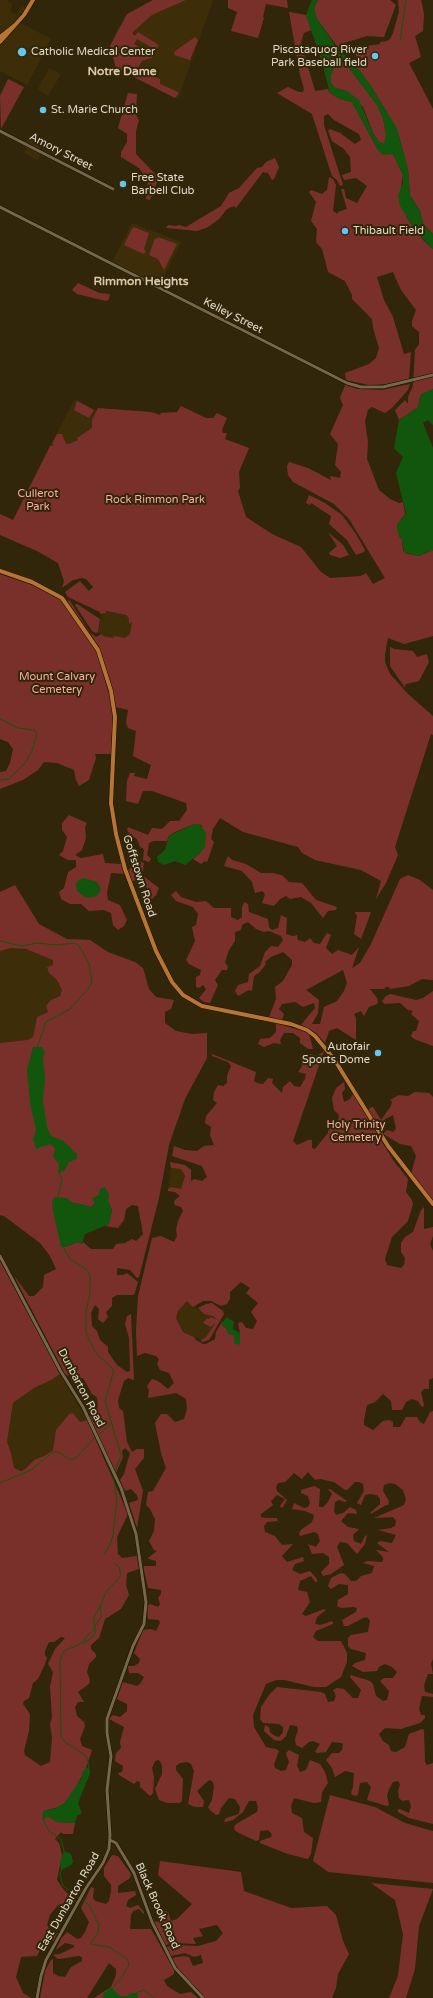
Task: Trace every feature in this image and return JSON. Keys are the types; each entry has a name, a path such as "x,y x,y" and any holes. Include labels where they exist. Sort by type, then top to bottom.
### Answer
{"main road":[{"path":"0,42 18,22 33,0"},
{"path":"0,37 18,22"},
{"name":"Goffstown Road","path":"0,571 38,585 62,598 100,653 111,691 115,717 111,803 116,834 125,869 156,952 172,982 183,995 202,1006 291,1024 303,1028 315,1036 334,1059 388,1146 433,1204"}],"street":[{"name":"Amory Street","path":"0,131 113,189"},
{"name":"Kelley Street","path":"0,207 347,383 369,388 400,384 433,375"},
{"name":"Dunbarton Road","path":"0,1256 60,1370 83,1408 113,1470 136,1534"},
{"name":"East Dunbarton Road","path":"37,1998 44,1966 81,1897 106,1858 110,1840 107,1796 111,1756 107,1733 107,1719 133,1646 144,1624 146,1610 145,1587 136,1534"},
{"name":"Black Brook Road","path":"110,1840 116,1842 134,1873 155,1928 175,1968 203,1998"}],"shaded area":[{"name":"Catholic Medical Center","path":"0,0 7,0 12,4 11,12 17,15 22,6 26,8 15,20 17,23 23,24 51,39 27,85 0,71"},
{"path":"186,0 213,0 178,99 116,68 110,46 119,26 141,25 152,15"},
{"path":"312,0 318,0 314,8 317,19 334,44 361,72 397,129 408,170 410,195 420,211 423,225 433,234 433,249 416,232 400,206 398,195 403,183 403,175 393,154 383,155 378,150 352,102 340,99 330,93 322,62 306,15","holes":["327,50 332,52 349,68 377,105 383,118 386,134 384,144 379,142 373,134 359,100 347,91 335,88 331,83 331,74 334,67 332,57"]},
{"path":"49,68 61,74 48,96 38,89"},
{"path":"29,136 42,143 39,149 42,151 37,160 24,153 27,148 24,146"},
{"path":"132,223 181,242 158,288 111,264"},
{"path":"433,389 433,425 428,420 423,423 433,448 433,550 418,556 404,552 402,540 398,534 397,525 406,513 396,473 403,457 394,448 399,420 418,407 421,394"},
{"path":"75,399 97,411 92,428 73,452 55,445 50,446"},
{"path":"105,611 133,617 129,641 103,636 98,632 102,614 106,613"},
{"path":"194,824 199,824 206,833 205,847 200,853 185,865 175,861 164,865 158,862 157,857 165,850 169,836"},
{"path":"84,878 97,882 101,889 98,895 90,898 85,897 77,891 77,881"},
{"path":"40,947 53,958 53,965 47,967 49,973 57,980 62,990 60,996 51,1000 48,1012 37,1017 33,1037 27,1040 0,1043 0,951 11,948 24,950"},
{"path":"33,1047 42,1047 45,1052 43,1057 45,1078 43,1101 47,1127 51,1136 64,1141 77,1154 77,1159 69,1162 65,1170 58,1173 59,1164 53,1157 55,1149 51,1144 36,1149 33,1139 36,1130 30,1103 27,1070"},
{"path":"171,1168 181,1169 185,1176 182,1190 171,1187 168,1189"},
{"path":"105,1187 109,1194 108,1201 112,1210 109,1224 85,1234 82,1244 78,1242 61,1247 52,1201 55,1197 66,1198 73,1203 90,1207 95,1204 92,1198 99,1195 100,1189"},
{"path":"187,1301 204,1314 213,1316 217,1320 206,1337 201,1340 183,1332 176,1318 178,1311"},
{"path":"227,1317 234,1322 233,1329 240,1333 240,1345 234,1343 234,1335 229,1334 226,1328 221,1324"},
{"path":"60,1374 87,1420 80,1422 76,1416 69,1414 56,1430 53,1450 34,1460 25,1469 17,1470 14,1468 7,1442 13,1403 34,1388"},
{"path":"89,1766 90,1773 78,1803 82,1813 77,1816 75,1823 57,1822 47,1816 43,1820 43,1811 56,1808 65,1802 81,1779 83,1771"},
{"path":"64,1851 71,1854 73,1862 71,1865 61,1870 60,1861"},
{"path":"111,1987 120,1996 127,1996 131,1993 137,1993 138,1998 103,1998 103,1994"}],"green space":[{"path":"153,0 186,0 152,15 132,33 135,36 138,32 159,45 156,50 137,39 134,44 154,57 142,61 138,67 149,75 160,79 160,84 179,93 175,98 116,68 110,46 127,14"},
{"path":"228,0 287,0 288,8 266,4 264,18 258,38 231,31 237,12 228,8"},
{"path":"318,0 390,0 396,5 384,37 367,36 344,43 341,52 317,19 314,8"},
{"path":"398,0 421,0 424,14 423,31 415,36 421,57 409,63 433,109 433,234 423,224 420,211 410,195 408,170 397,129 371,86 354,65 359,63 353,48 380,44 380,42 390,39 399,12"},
{"path":"289,12 306,15 311,30 304,33 301,43 315,91 328,89 330,93 340,99 352,102 378,150 393,154 403,175 401,188 407,218 423,240 433,249 433,389 420,397 418,407 399,420 395,410 405,400 408,404 408,397 413,386 415,350 419,344 419,332 412,326 412,321 416,310 401,290 393,272 377,277 384,300 393,317 404,354 411,352 409,379 387,384 369,385 346,380 345,373 369,364 376,358 379,348 372,319 352,299 352,295 345,281 328,272 322,249 316,242 317,229 311,221 316,202 309,192 311,190 322,194 327,190 329,177 333,179 336,185 333,211 338,214 338,212 347,209 341,189 344,189 346,198 357,203 367,186 356,178 344,180 342,175 351,172 350,157 344,149 332,141 328,131 330,129 340,133 355,144 361,140 359,134 334,120 328,114 324,116 324,125 343,185 340,186 337,180 332,176 312,114 277,93 288,87 299,92 303,92 304,89 300,75"},
{"path":"195,37 198,40 190,60 174,55 175,51"},
{"path":"328,50 349,68 377,105 383,118 386,134 386,142 384,144 379,142 373,133 363,107 347,91 335,88 331,83 331,74 334,67 332,57 327,51"},
{"path":"8,79 24,87 1,129 0,96"},
{"path":"128,93 137,94 136,115 139,120 136,131 136,154 156,175 157,182 150,200 146,199 148,181 139,168 121,157 121,152 127,142 127,134 118,128"},
{"path":"275,158 279,167 274,179 272,180 268,173 263,172 236,208 234,206 227,209 219,219 208,227 197,231 166,228 168,225 179,225 186,227 221,206 229,193 239,188 257,168 262,167 266,162"},
{"path":"133,227 149,233 144,249 146,251 144,254 124,245"},
{"path":"158,237 177,244 164,270 158,259 149,255 155,238 157,239"},
{"path":"78,283 99,293 110,294 109,299 106,301 77,294 72,290"},
{"path":"410,384 408,390 392,408 385,413 372,407 368,410 365,421 368,442 367,459 379,490 390,499 399,503 403,502 405,514 397,525 399,536 402,540 403,551 408,554 419,556 433,550 433,636 404,644 388,638 385,654 385,662 390,674 408,694 433,716 433,735 431,734 395,847 398,855 386,883 376,899 381,881 361,870 315,860 302,853 298,847 243,832 220,818 213,829 211,839 214,842 207,862 205,861 201,864 193,859 200,853 202,826 199,824 194,824 175,832 169,836 167,841 154,841 149,843 147,855 151,859 149,862 143,860 144,849 140,847 137,839 131,836 127,830 128,827 148,835 152,828 162,829 170,821 179,821 187,810 186,803 152,791 143,791 138,804 126,801 127,781 130,773 135,773 134,776 147,779 151,765 133,756 136,731 128,728 126,723 128,710 116,707 100,648 67,600 70,601 90,633 96,637 102,634 103,636 114,638 114,636 125,638 130,634 132,622 129,624 129,618 126,615 106,611 106,613 100,614 100,612 68,597 65,592 80,581 89,591 93,587 86,579 82,578 73,580 62,588 64,581 58,563 37,551 0,535 0,514 13,520 50,446 54,445 52,444 57,434 62,434 66,444 78,440 77,438 92,428 92,420 98,408 151,412 160,415 161,413 177,412 181,406 206,418 213,418 217,413 227,418 222,430 223,433 227,433 225,439 249,448 239,472 240,488 238,491 246,517 272,534 301,547 321,572 330,578 361,576 366,573 373,584 385,578 349,519 334,504 293,482 288,475 287,466 289,462 308,468 331,480 330,476 340,478 341,472 335,465 338,444 330,434 343,405 340,398 345,385 358,389 382,390"},
{"path":"77,401 94,410 89,418 74,410"},
{"path":"309,495 325,503 342,515 356,534 365,550 364,552 356,555 347,540 329,524 331,516 311,503 310,505 306,503"},
{"path":"328,532 343,545 349,555 340,558 330,555 329,553 337,546"},
{"name":"Mount Calvary Cemetery","path":"0,574 32,585 61,600 97,652 113,709 111,754 95,754 96,758 89,780 79,786 74,770 57,763 44,762 38,770 23,780 0,789 0,772 6,771 10,763 13,749 8,742 0,739"},
{"path":"77,604 100,619 98,632 96,633 92,631 75,605"},
{"path":"390,647 394,649 413,651 417,657 427,654 429,662 419,681 406,684 405,687 390,666"},
{"path":"69,815 87,823 85,827 86,838 82,850 75,855 81,858 103,854 105,863 121,864 124,874 111,873 107,893 108,900 120,905 127,920 124,926 118,930 113,925 111,913 104,910 89,911 81,904 70,904 61,899 59,892 64,888 68,872 76,867 76,860 68,860 59,855 63,851 67,837 62,830 62,823"},
{"path":"228,856 232,860 246,864 261,873 282,875 289,882 302,883 316,900 337,907 336,910 328,911 323,918 311,903 301,897 290,899 286,896 280,899 274,906 262,903 265,894 262,891 255,893 252,882 242,871 224,866"},
{"path":"134,859 144,863 142,875 159,888 156,895 152,899 147,895 147,888 143,883 138,880 132,881 128,870 132,867"},
{"path":"408,875 420,880 433,890 433,980 422,979 409,986 390,989 389,987 386,987 384,989 370,989 377,998 378,1002 377,1004 369,1007 364,1016 361,1011 354,1014 356,1018 356,1040 337,1028 329,1031 325,1043 316,1033 301,1025 315,1008 314,1003 303,1007 295,1002 282,1004 279,1009 284,1014 282,1020 269,1017 276,999 275,987 283,981 292,965 292,960 283,952 271,957 265,962 266,964 260,972 254,976 252,991 249,990 238,996 235,991 238,985 248,982 249,974 260,966 265,952 271,946 278,947 283,940 281,936 269,931 264,932 256,929 248,922 242,925 241,930 235,932 235,941 229,950 225,962 228,967 227,970 222,970 215,980 218,985 210,1003 204,1002 199,998 206,989 203,985 199,988 196,987 196,977 200,975 201,970 189,964 186,960 195,941 192,927 196,925 198,914 193,907 176,901 171,895 176,891 181,897 196,902 206,901 214,908 231,908 231,917 238,920 242,917 242,907 244,902 248,904 249,912 268,919 269,927 272,930 278,928 281,915 287,918 286,934 293,936 297,935 298,940 305,942 310,938 314,943 320,944 327,933 331,935 326,948 332,954 338,950 352,955 359,947 352,968 360,963 371,944 400,879","holes":["343,970 347,983 344,991 337,1001 324,1007 320,1024 312,1024 318,1013 319,1000 306,990"]},
{"path":"15,885 39,924 67,939 90,940 108,952 135,962 143,968 149,989 156,997 174,1000 171,1009 165,1012 165,1023 176,1031 192,1034 207,1033 207,1058 185,1099 169,1145 159,1198 139,1277 137,1278 130,1270 117,1268 117,1275 127,1273 138,1282 134,1295 117,1295 112,1298 112,1306 106,1312 108,1317 103,1323 98,1319 99,1309 95,1305 91,1313 92,1326 97,1331 100,1340 108,1347 108,1352 117,1365 127,1372 130,1371 129,1338 125,1324 127,1316 131,1314 134,1380 128,1378 124,1381 118,1400 119,1408 123,1411 127,1442 132,1452 137,1449 144,1449 144,1458 135,1469 143,1491 137,1528 129,1503 138,1500 137,1495 131,1489 125,1491 120,1480 124,1474 130,1453 125,1448 122,1451 123,1457 116,1473 90,1417 98,1407 97,1397 92,1394 83,1378 71,1377 65,1374 15,1278 29,1296 34,1296 43,1287 44,1275 56,1269 50,1256 40,1243 4,1216 0,1215 0,1043 27,1040 33,1037 37,1017 48,1012 46,1006 51,1000 60,996 62,990 57,980 49,973 47,967 53,965 53,960 26,949 11,948 0,951 0,892","holes":["99,1195 108,1201 112,1210 109,1224 105,1226 118,1228 124,1220 126,1209 132,1205 138,1206 143,1234 136,1241 132,1239 125,1243 116,1244 113,1249 91,1249 83,1242 82,1244 78,1242 65,1247 56,1222 52,1201 66,1198 73,1203 90,1207 95,1204"]},
{"path":"355,912 371,912 361,939 354,934 357,916"},
{"path":"433,991 433,1046 414,1039 411,1036 413,1031 416,1031 419,1021 411,1014 413,1011 408,1010 400,1003 384,1004 382,1001 390,994 416,1000 423,998"},
{"path":"276,1023 309,1033 313,1049 308,1049 300,1043 300,1038 293,1033 284,1033 280,1040 281,1044 274,1043 264,1047 258,1044 260,1039 270,1038 276,1032"},
{"name":"Holy Trinity Cemetery","path":"324,1051 293,1141 297,1145 308,1140 312,1140 312,1148 315,1149 328,1133 329,1124 338,1122 339,1115 334,1110 332,1098 336,1088 344,1082 345,1089 342,1093 344,1102 350,1099 353,1094 393,1160 408,1179 406,1192 413,1204 408,1221 392,1237 385,1259 387,1265 401,1268 404,1265 405,1258 401,1252 401,1243 405,1237 413,1232 421,1210 424,1207 424,1229 433,1227 433,1236 430,1244 433,1251 433,1378 429,1380 429,1389 424,1389 421,1392 424,1405 423,1407 421,1406 418,1401 412,1399 406,1402 402,1410 392,1410 391,1401 383,1394 375,1402 367,1405 364,1425 373,1430 383,1421 389,1420 393,1422 393,1427 400,1427 406,1417 417,1417 420,1422 424,1424 430,1412 433,1411 433,1659 431,1664 433,1674 428,1674 424,1685 425,1692 433,1694 433,1697 422,1696 419,1709 421,1715 425,1715 425,1718 420,1723 401,1729 385,1728 379,1734 383,1741 389,1745 391,1751 396,1752 405,1747 409,1734 422,1729 424,1730 425,1762 427,1765 433,1763 433,1824 409,1818 398,1812 398,1809 400,1809 409,1813 411,1806 409,1800 402,1801 399,1798 398,1791 400,1784 398,1781 393,1782 389,1789 387,1796 389,1805 387,1806 367,1800 371,1787 367,1782 360,1783 357,1796 352,1795 354,1773 345,1771 335,1777 332,1768 326,1760 332,1753 339,1753 342,1750 343,1744 332,1742 326,1752 317,1753 315,1752 320,1744 313,1741 309,1742 302,1748 296,1745 295,1739 298,1730 297,1726 290,1725 286,1736 281,1741 274,1740 264,1731 265,1725 269,1727 270,1732 275,1736 279,1737 283,1732 283,1727 279,1724 263,1723 260,1719 261,1707 269,1695 277,1687 321,1692 325,1694 328,1702 334,1701 336,1696 333,1690 337,1688 344,1689 353,1698 358,1698 361,1690 350,1677 351,1675 370,1681 373,1684 376,1696 383,1701 387,1700 389,1691 380,1681 384,1678 393,1678 397,1672 392,1667 385,1664 379,1667 377,1671 363,1672 352,1666 355,1663 365,1660 366,1653 351,1649 348,1646 348,1638 351,1635 368,1632 370,1621 367,1617 348,1626 344,1626 342,1620 356,1612 357,1608 341,1608 337,1606 338,1600 348,1594 348,1585 339,1584 331,1589 328,1586 331,1578 341,1573 345,1574 351,1581 356,1581 361,1576 372,1573 374,1566 363,1563 367,1561 383,1561 383,1557 376,1550 389,1552 377,1543 380,1541 392,1543 396,1535 378,1530 395,1526 396,1521 393,1517 374,1518 404,1505 406,1499 403,1490 395,1484 390,1483 384,1485 383,1491 389,1501 388,1505 371,1514 370,1513 380,1504 380,1499 377,1495 370,1494 365,1495 361,1505 357,1503 364,1491 363,1484 355,1482 347,1490 345,1490 334,1482 320,1479 315,1480 308,1472 302,1479 294,1473 285,1482 278,1483 276,1487 277,1491 287,1500 283,1507 281,1508 280,1506 285,1499 277,1495 271,1501 273,1505 261,1514 261,1517 277,1518 278,1521 267,1522 264,1526 265,1532 275,1536 282,1545 293,1544 282,1556 287,1562 303,1557 304,1561 295,1564 292,1570 300,1574 310,1571 317,1579 317,1582 315,1582 311,1576 300,1581 298,1590 307,1592 310,1602 302,1614 306,1616 324,1609 326,1610 317,1617 315,1624 321,1625 332,1621 333,1624 316,1631 313,1637 318,1641 341,1641 347,1653 347,1662 341,1677 326,1687 314,1687 284,1680 276,1680 266,1684 253,1715 254,1727 266,1747 279,1751 274,1764 275,1768 281,1771 286,1770 289,1762 286,1753 289,1750 299,1755 297,1766 300,1772 306,1770 310,1760 320,1764 325,1772 328,1783 322,1792 321,1802 314,1803 294,1798 291,1806 292,1813 302,1818 304,1832 313,1838 311,1854 308,1859 288,1854 260,1843 260,1841 271,1837 272,1834 268,1830 260,1831 259,1840 256,1841 235,1831 234,1827 236,1824 257,1812 258,1808 256,1801 249,1801 243,1812 233,1820 226,1822 224,1821 226,1818 239,1814 240,1807 235,1799 229,1798 221,1808 219,1814 216,1815 210,1810 208,1807 212,1800 214,1786 212,1781 209,1780 197,1791 204,1801 203,1807 195,1807 188,1804 194,1771 191,1764 187,1762 180,1763 176,1766 176,1770 183,1779 182,1801 180,1803 167,1803 159,1800 155,1789 162,1774 162,1765 159,1760 155,1761 152,1768 154,1777 153,1793 150,1796 140,1787 140,1782 137,1781 134,1784 119,1775 118,1773 122,1772 123,1766 115,1761 116,1753 121,1748 120,1742 124,1727 109,1719 113,1715 120,1717 127,1711 127,1704 117,1699 123,1682 137,1686 144,1677 138,1673 129,1673 128,1666 134,1666 139,1663 140,1659 134,1653 143,1630 151,1629 156,1631 160,1623 159,1620 148,1619 147,1606 150,1604 158,1607 160,1604 158,1598 161,1594 161,1590 148,1588 144,1570 144,1566 156,1566 156,1561 148,1558 157,1551 154,1550 149,1541 154,1531 155,1519 150,1509 146,1505 148,1492 153,1491 166,1468 161,1453 155,1423 161,1414 167,1414 175,1422 184,1419 187,1409 186,1399 176,1393 148,1398 149,1391 147,1386 152,1379 158,1381 168,1389 174,1383 169,1373 160,1370 157,1364 159,1359 156,1356 145,1353 137,1356 136,1331 138,1296 152,1238 161,1236 174,1242 177,1236 176,1230 178,1221 183,1211 181,1207 175,1205 174,1201 180,1196 175,1192 168,1191 168,1189 171,1187 181,1189 185,1176 181,1169 171,1168 170,1162 185,1165 191,1170 191,1181 194,1179 202,1181 207,1177 202,1166 172,1156 174,1146 185,1150 197,1151 204,1146 214,1145 210,1135 211,1127 205,1123 206,1116 217,1103 213,1100 214,1092 218,1085 223,1086 227,1083 227,1076 231,1066 228,1062 212,1056 212,1054 256,1072 254,1081 257,1083 263,1084 268,1078 273,1079 272,1083 282,1093 283,1087 290,1081 294,1086 300,1087 305,1079 306,1074 298,1072 302,1066 301,1058 310,1054 317,1056","holes":["241,1282 250,1288 246,1293 258,1303 251,1312 257,1321 253,1329 246,1328 242,1322 238,1323 240,1333 234,1339 234,1335 229,1334 226,1328 222,1325 222,1322 216,1332 215,1339 206,1344 203,1344 194,1337 183,1332 176,1318 178,1311 187,1301 193,1307 203,1301 211,1301 221,1306 227,1304 230,1299 230,1292"]},
{"path":"415,1092 429,1093 433,1097 433,1201 411,1174 416,1156 411,1146 400,1144 383,1134 387,1130 393,1132 396,1129 393,1115 385,1119 378,1127 368,1110 373,1107 381,1120 391,1106 392,1102 390,1100 399,1095 408,1096"},
{"path":"0,1261 60,1374 34,1388 13,1403 7,1442 14,1468 21,1471 34,1460 53,1450 56,1430 69,1414 73,1413 80,1422 87,1420 128,1514 117,1537 118,1554 122,1558 137,1556 139,1569 127,1573 126,1585 129,1595 121,1609 105,1619 99,1638 91,1645 91,1649 96,1654 96,1657 89,1664 87,1672 90,1680 89,1684 78,1692 84,1702 78,1702 75,1707 77,1716 84,1722 85,1726 80,1739 82,1746 92,1750 86,1768 68,1802 62,1806 47,1810 43,1820 47,1816 57,1822 75,1823 73,1834 63,1834 61,1832 55,1839 59,1843 62,1855 57,1880 64,1890 76,1901 69,1908 58,1905 50,1915 47,1925 51,1931 57,1933 54,1940 42,1946 37,1956 21,1957 16,1977 23,1993 31,1998 0,1998","holes":["61,1637 65,1638 55,1649 48,1664 53,1672 50,1687 52,1717 50,1724 52,1738 50,1762 41,1766 25,1755 24,1751 29,1731 30,1714 23,1704 24,1701 29,1698 33,1683 38,1679 45,1664 47,1658 45,1651 49,1642 54,1642"]},
{"path":"212,1303 223,1311 224,1314 209,1340 202,1342 201,1340 206,1337 216,1322 211,1327 203,1323 207,1318 209,1319 211,1317 217,1320 213,1316 204,1314 198,1308"},
{"path":"314,1486 320,1489 319,1507 323,1507 328,1502 332,1494 328,1489 330,1489 347,1501 345,1502 339,1500 335,1502 334,1511 336,1515 343,1513 350,1507 356,1510 357,1514 348,1513 341,1521 348,1527 359,1529 353,1535 354,1541 361,1544 367,1535 365,1544 357,1554 347,1543 340,1542 337,1547 344,1565 331,1574 323,1576 321,1572 329,1564 329,1557 323,1553 312,1554 308,1544 316,1547 320,1541 318,1534 314,1532 300,1536 299,1534 301,1530 312,1522 314,1515 305,1511 292,1509 294,1503 304,1508 308,1507 310,1503 308,1496 301,1493 301,1490"},
{"path":"330,1795 375,1807 405,1823 433,1831 433,1883 328,1872 313,1861"},
{"path":"112,1855 118,1856 131,1874 130,1878 118,1886 118,1893 135,1891 136,1895 128,1900 126,1906 130,1908 138,1905 144,1912 144,1914 139,1909 133,1911 131,1915 130,1929 151,1929 174,1970 174,1974 164,1980 167,1986 180,1994 191,1992 198,1998 94,1998 111,1987 116,1975 116,1969 109,1963 87,1998 40,1998 45,1971 51,1960 53,1959 53,1973 58,1976 65,1977 71,1967 82,1961 82,1957 79,1956 58,1959 53,1955 60,1954 74,1947 74,1945 65,1943 56,1950 61,1939 67,1932 77,1939 81,1938 85,1932 89,1922 81,1908 91,1887 94,1888 93,1898 95,1901 106,1904 109,1901 111,1885 104,1876 104,1868"},
{"path":"160,1861 241,1872 244,1891 291,1908 327,1906 336,1915 343,1941 349,1954 338,1974 336,1988 332,1998 205,1998 181,1974 172,1958 184,1956 189,1957 193,1966 203,1963 201,1955 194,1957 185,1953 171,1956 166,1947 177,1945 198,1946 216,1941 223,1933 217,1925 199,1929 203,1936 193,1938 196,1944 176,1943 165,1945 154,1922 161,1921 162,1910 168,1912 171,1921 177,1919 192,1904 158,1875"},
{"path":"371,1883 433,1889 419,1926 415,1969 406,1998 389,1998 398,1976 403,1934 395,1900"}],"waterway":[{"path":"400,41 406,0"},
{"path":"0,719 18,728 34,730 37,733 32,751 25,763 9,779 0,780"},
{"path":"0,941 21,946 37,943 57,945 75,943 79,946 89,964 92,982 89,988 70,1009 46,1022 37,1048"},
{"path":"58,1197 62,1180 59,1172"},
{"path":"63,1247 70,1259 86,1269 90,1275 90,1293 86,1312 86,1333 96,1353 114,1370 105,1401 121,1455 115,1472"},
{"path":"99,1434 111,1424"},
{"path":"0,1483 31,1470 53,1452 59,1452 69,1459 75,1459 95,1437"},
{"path":"104,1554 110,1545 113,1535 117,1500 113,1474"},
{"path":"89,1766 86,1756 65,1742 61,1737 60,1660 64,1651 89,1640 95,1634 95,1626 101,1617 101,1604 106,1592 121,1576 119,1567 114,1563"},
{"path":"83,1641 94,1629 94,1617 101,1605"},
{"path":"43,1819 49,1831 61,1839 64,1851"},
{"path":"62,1869 60,1874 63,1886 78,1897"},
{"path":"81,1899 89,1905 99,1925 98,1933 90,1944 109,1947 128,1960 129,1965 122,1977 112,1989"},
{"path":"136,1993 144,1990 154,1998"}],"place":[{"name":"Catholic Medical Center","path":"22,52"},
{"name":"Piscataquog River Park Baseball field","path":"375,56"},
{"name":"St. Marie Church","path":"43,110"},
{"name":"Free State Barbell Club","path":"123,184"},
{"name":"Thibault Field","path":"345,231"},
{"name":"Autofair Sports Dome","path":"378,1053"}],"district":[{"name":"Notre Dame","path":"122,72"},
{"name":"Rimmon Heights","path":"141,282"}],"park label":[{"name":"Cullerot Park","path":"38,500"},
{"name":"Rock Rimmon Park","path":"155,500"}]}
